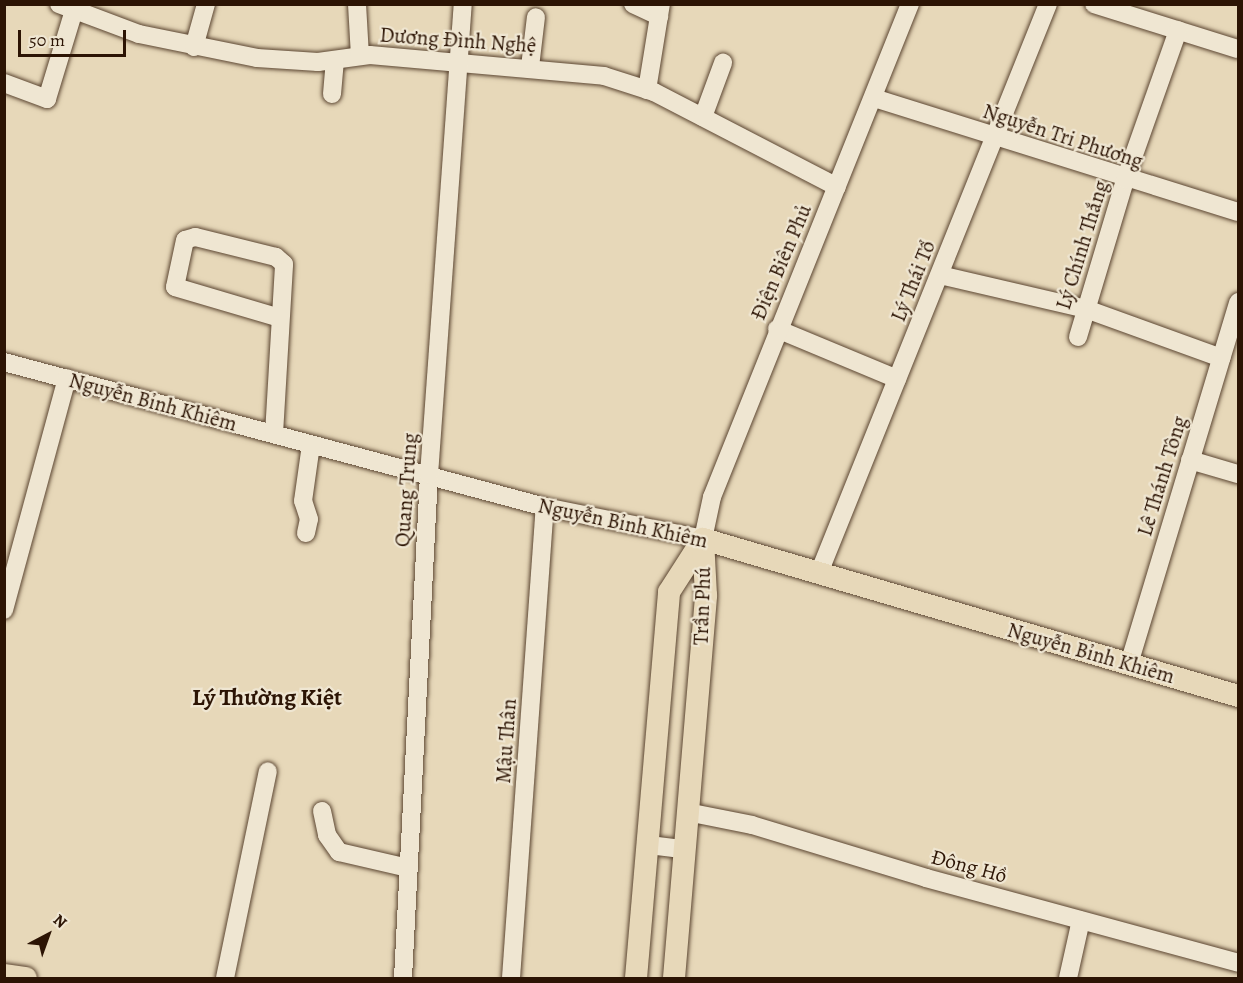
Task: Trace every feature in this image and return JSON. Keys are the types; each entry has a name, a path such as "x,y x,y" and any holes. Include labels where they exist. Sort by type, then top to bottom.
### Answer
{"main road":[{"name":"Nguyễn Bỉnh Khiêm","path":"703,539 1239,696"},
{"name":"Trần Phú","path":"674,978 706,595 703,539"},
{"name":"Trần Phú","path":"636,978 669,592 703,539"},
{"path":"4,975 26,978"}],"street":[{"path":"194,47 206,4"},
{"path":"357,4 360,56"},
{"name":"Quang Trung","path":"403,978 429,475 463,4"},
{"path":"633,4 660,10 647,90"},
{"name":"Điện Biên Phủ","path":"703,539 712,497 777,329 874,98 910,4"},
{"name":"Lý Thái Tổ","path":"819,573 1048,4"},
{"path":"1094,4 1239,49"},
{"path":"4,83 47,99 67,7"},
{"name":"Dương Đình Nghệ","path":"67,7 139,34 257,58 335,61 360,56 459,61 604,76 647,90 837,187"},
{"path":"530,67 536,17"},
{"name":"Lý Chính Thắng","path":"1078,337 1125,180 1178,30"},
{"path":"332,93 335,61"},
{"path":"703,117 723,63"},
{"name":"Nguyễn Tri Phương","path":"874,98 1125,180 1239,212"},
{"path":"274,434 285,269 281,260 195,237 185,240 175,287 280,318"},
{"path":"940,275 1086,309 1221,358"},
{"name":"Lê Thánh Tông","path":"1129,664 1239,302"},
{"path":"777,329 897,379"},
{"name":"Nguyễn Bỉnh Khiêm","path":"4,362 545,507 703,539"},
{"path":"4,610 68,378"},
{"path":"306,533 309,519 303,501 311,445"},
{"path":"1190,460 1239,474"},
{"name":"Mậu Thân","path":"511,978 545,507"},
{"path":"225,978 268,771"},
{"path":"322,811 327,835 339,852 408,868"},
{"name":"Đông Hồ","path":"687,812 752,825 1239,963"},
{"path":"649,845 684,849"},
{"path":"1068,978 1081,920"}],"district":[{"name":"Lý Thường Kiệt","path":"267,698"}]}
